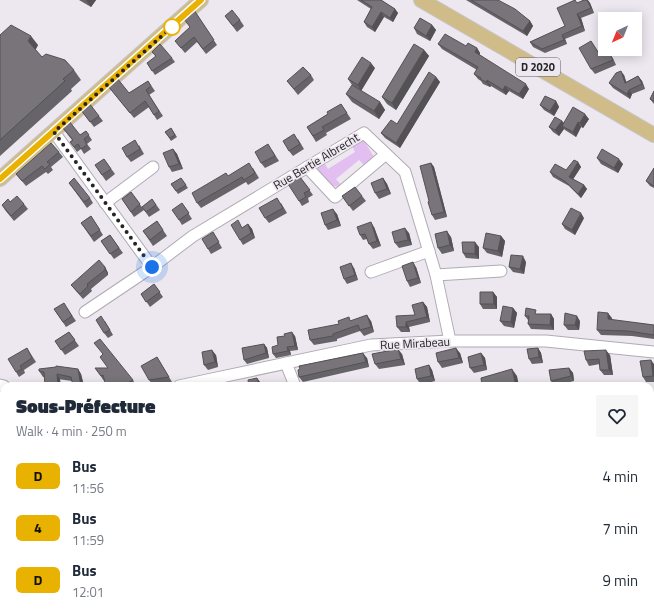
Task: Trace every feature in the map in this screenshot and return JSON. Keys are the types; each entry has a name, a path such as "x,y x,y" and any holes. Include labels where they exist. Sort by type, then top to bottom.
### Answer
{"main road":[{"path":"0,179 201,0"},
{"name":"D 2020","path":"421,0 654,135"}],"street":[{"path":"54,132 152,267"},
{"name":"Rue Bertie Albrecht","path":"85,312 152,267 193,236 364,132 406,172 436,275 450,341"},
{"path":"307,167 334,197 386,154"},
{"path":"105,202 154,167"},
{"path":"371,272 429,251"},
{"path":"436,275 501,271"},
{"name":"Rue Mirabeau","path":"198,382 371,345 450,341 546,341 654,352"},
{"path":"286,363 293,382"}],"shaded area":[{"path":"359,140 364,141 374,157 365,166 359,160 336,179 342,186 337,187 325,182 320,175 317,166 323,161 328,169 355,152 351,144"}],"building":[{"path":"361,0 381,0 395,9 390,18 381,12 372,27 364,22 372,7"},
{"path":"471,0 498,0 515,9 530,21 523,31"},
{"path":"575,0 577,3 587,0 591,8 577,14 582,26 562,35 564,40 542,49 530,42 565,26 557,8"},
{"path":"194,10 214,40 203,49 194,37 181,48 175,41 190,27 184,19"},
{"path":"232,10 240,20 233,26 225,16"},
{"path":"420,18 432,25 426,36 414,28"},
{"path":"11,25 31,36 28,41 42,57 46,54 65,60 74,70 63,79 65,81 0,140 0,35"},
{"path":"445,34 466,46 468,43 477,48 475,52 526,84 519,94 505,86 503,90 487,80 486,82 480,79 481,78 474,74 478,67 438,44"},
{"path":"591,41 598,52 598,56 611,56 613,60 591,69 579,48"},
{"path":"160,44 172,58 152,71 147,63 156,56 152,52"},
{"path":"414,44 424,50 392,103 382,97"},
{"path":"362,57 371,63 358,85 348,79"},
{"path":"303,67 311,75 294,89 287,81"},
{"path":"621,71 625,83 638,76 642,84 629,90 627,94 609,83 616,73"},
{"path":"429,72 436,77 396,143 381,133 391,120 397,124"},
{"path":"117,78 129,93 148,81 151,86 146,90 159,111 154,115 145,101 130,113 108,86"},
{"path":"352,85 380,102 374,111 346,94"},
{"path":"654,91 654,101 650,99"},
{"path":"545,96 556,101 550,111 540,105"},
{"path":"89,103 99,116 90,122 81,110"},
{"path":"341,104 347,113 322,127 324,130 313,136 307,127 328,114 327,112"},
{"path":"573,107 585,114 580,123 578,122 573,132 562,126"},
{"path":"555,117 562,121 555,130 549,127"},
{"path":"69,121 80,135 86,131 89,135 84,139 87,145 81,149 78,144 74,147 70,142 73,140 62,127"},
{"path":"171,128 175,135 170,138 165,132"},
{"path":"294,134 300,144 289,151 283,141"},
{"path":"135,140 140,149 127,157 122,148"},
{"path":"51,143 59,152 47,162 50,164 45,169 42,166 22,181 16,174"},
{"path":"268,144 275,156 261,163 255,152"},
{"path":"173,149 179,164 169,167 163,153"},
{"path":"602,149 619,159 614,168 597,158"},
{"path":"104,159 111,169 102,175 95,165"},
{"path":"574,160 578,162 569,177 584,185 578,194 566,182 550,172 555,164 566,170"},
{"path":"249,163 255,173 244,180 242,177 197,203 192,193 226,173 228,176"},
{"path":"431,163 444,212 432,215 420,166"},
{"path":"654,168 654,186 646,181"},
{"path":"300,177 310,190 304,193 306,197 299,201 288,184"},
{"path":"74,178 90,198 84,202 69,183"},
{"path":"181,178 186,185 176,191 171,184"},
{"path":"383,178 387,189 375,193 371,183"},
{"path":"355,187 362,196 349,206 342,196"},
{"path":"131,192 140,204 131,212 122,199"},
{"path":"17,196 24,204 11,216 2,205 8,199 10,202"},
{"path":"277,198 283,208 265,218 259,208"},
{"path":"152,199 156,205 146,212 142,207"},
{"path":"182,203 189,213 179,220 172,210"},
{"path":"571,208 581,213 572,230 562,224"},
{"path":"333,209 337,220 325,225 321,213"},
{"path":"91,216 100,230 91,236 81,223"},
{"path":"238,220 242,228 248,224 251,233 240,240 231,225"},
{"path":"157,221 163,230 150,240 143,231"},
{"path":"371,222 377,241 369,244 365,234 360,235 357,227"},
{"path":"405,228 408,240 395,243 392,232"},
{"path":"447,231 450,245 438,248 435,234"},
{"path":"213,232 219,242 208,249 202,239"},
{"path":"486,233 501,236 498,251 483,248"},
{"path":"110,235 119,248 110,254 101,241"},
{"path":"462,242 475,242 475,254 463,253"},
{"path":"511,255 523,256 520,269 509,267"},
{"path":"99,260 105,267 105,270 87,284 88,286 80,294 71,285"},
{"path":"413,262 418,278 407,281 402,266"},
{"path":"351,263 355,275 344,279 340,267"},
{"path":"154,284 160,292 146,302 141,294"},
{"path":"480,292 493,292 494,304 480,304"},
{"path":"423,302 427,317 406,322 406,327 397,327 396,316 415,315 412,305"},
{"path":"64,303 72,316 63,322 54,309"},
{"path":"503,306 513,308 511,322 500,321"},
{"path":"526,308 536,310 535,314 551,314 550,325 528,324 529,316 525,316"},
{"path":"598,312 608,313 608,319 654,325 654,335 628,331 597,330"},
{"path":"565,313 577,316 575,325 564,325"},
{"path":"367,315 371,327 360,330 358,325 333,334 333,336 310,340 308,330 339,324 338,321 349,317 350,321"},
{"path":"101,316 110,330 104,333 96,320"},
{"path":"69,332 75,340 61,350 55,341"},
{"path":"292,332 295,346 287,347 288,351 273,354 272,347 278,345 277,337 285,336 284,334"},
{"path":"100,339 133,380 130,382 105,382 103,375 101,376 95,368 108,368 100,357 103,354 94,343"},
{"path":"264,344 266,353 244,360 242,348"},
{"path":"27,348 32,358 20,366 22,369 16,372 8,359"},
{"path":"456,348 459,358 438,362 436,353"},
{"path":"538,348 539,357 529,359 527,349"},
{"path":"398,349 401,359 375,364 372,354"},
{"path":"212,350 215,362 204,365 202,352"},
{"path":"606,350 609,370 600,370 599,359 586,360 584,351"},
{"path":"363,353 366,362 299,377 299,366"},
{"path":"481,353 484,365 470,368 468,357"},
{"path":"157,357 169,377 149,380 141,366"},
{"path":"651,360 653,376 643,377 640,361"},
{"path":"429,365 431,376 417,379 415,369"},
{"path":"56,367 78,369 80,382 72,382 71,377 57,374 58,382 45,382 44,372 39,371 39,369"},
{"path":"569,368 571,376 551,381 549,370"},
{"path":"512,369 515,382 482,382 481,378"},
{"path":"257,378 258,382 248,382 248,380"}],"bus line":[{"name":"D","path":"0,179 201,0"}],"route":[{"path":"152,267 54,132 172,27"}]}
